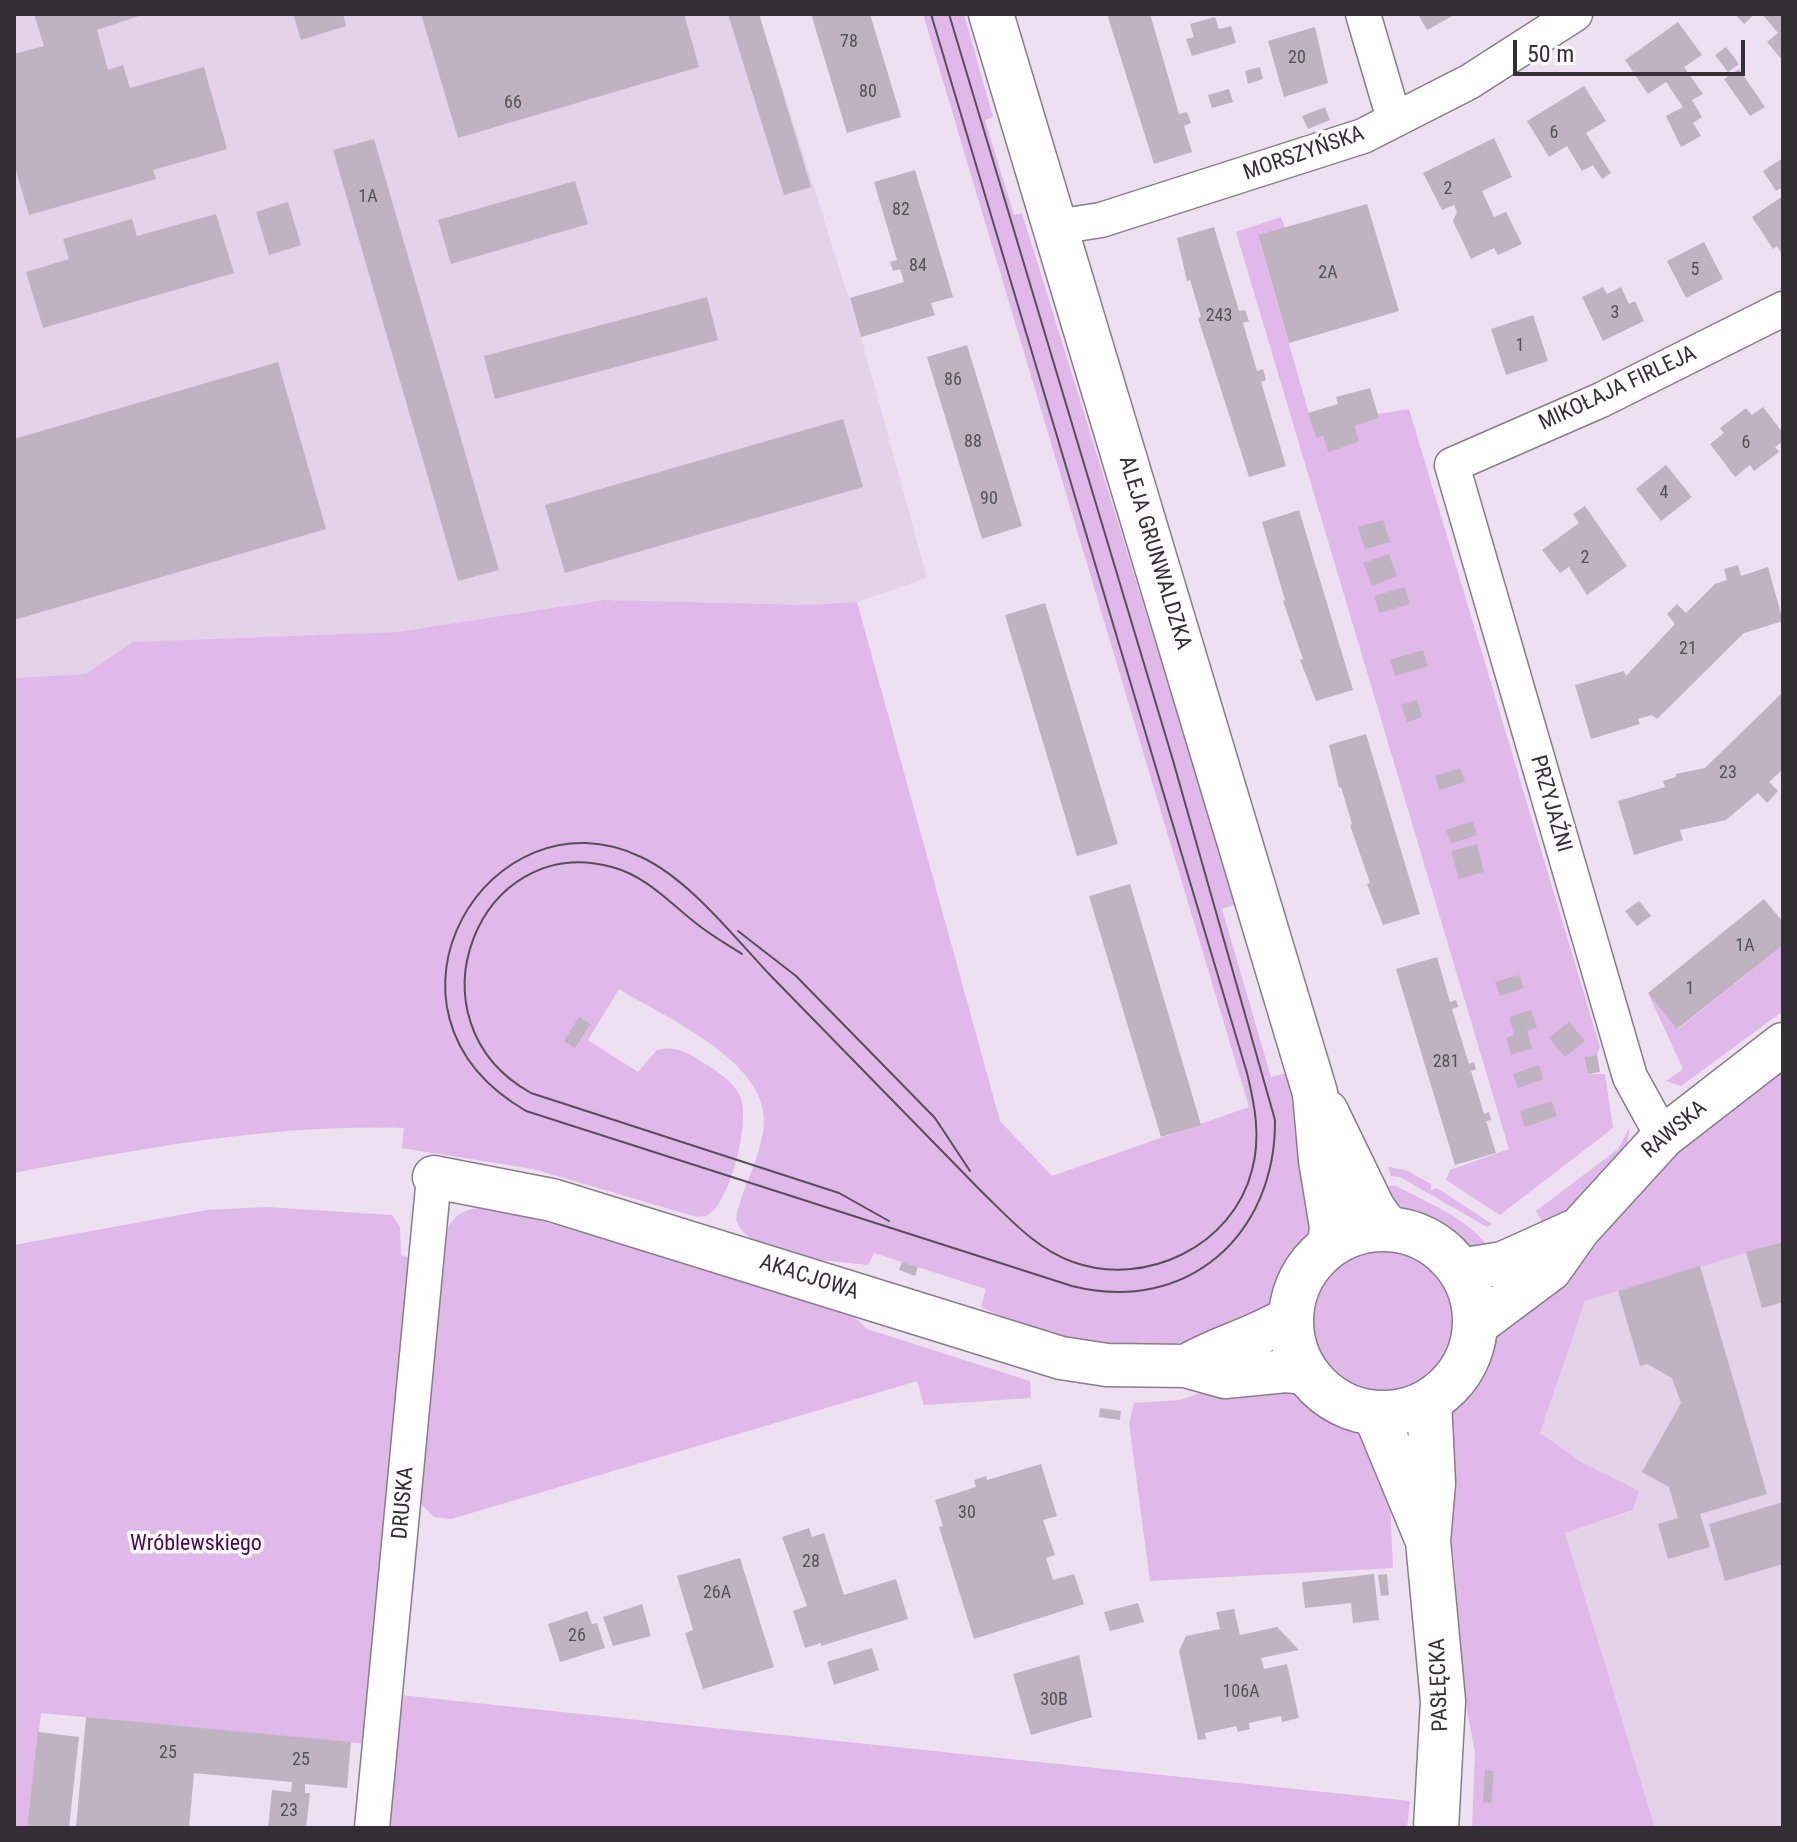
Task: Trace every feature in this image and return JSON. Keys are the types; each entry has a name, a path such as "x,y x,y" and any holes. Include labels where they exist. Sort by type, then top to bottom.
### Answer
{"main road":[{"name":"ALEJA GRUNWALDZKA","path":"991,14 1315,1093 1321,1160 1332,1227 1330,1245"},
{"name":"ALEJA GRUNWALDZKA","path":"1315,1093 1347,1150 1373,1209 1387,1228"},
{"path":"1387,1228 1421,1237 1442,1251 1460,1270 1469,1288 1475,1326 1473,1344 1461,1369 1444,1391 1429,1401 1394,1413 1375,1413 1351,1408 1329,1397 1306,1373 1291,1337 1290,1317 1298,1284 1317,1256 1330,1245 1357,1232 1387,1228"},
{"name":"PASŁĘCKA","path":"1429,1401 1433,1483 1428,1541 1443,1701 1436,1828"},
{"name":"PASŁĘCKA","path":"1375,1413 1428,1541"}],"street":[{"path":"1363,14 1394,119"},
{"name":"MORSZYŃSKA","path":"1056,227 1095,222 1363,136 1469,82 1575,14"},
{"name":"MIKOŁAJA FIRLEJA","path":"1452,465 1601,400 1783,309"},
{"name":"PRZYJAŹNI","path":"1452,465 1630,1077 1663,1137"},
{"name":"RAWSKA","path":"1475,1326 1550,1270 1579,1229 1663,1137 1783,1044"},
{"name":"AKACJOWA","path":"434,1177 552,1200 1061,1358 1107,1365 1186,1366 1225,1377 1286,1371 1306,1373"},
{"name":"DRUSKA","path":"372,1828 434,1177"},
{"name":"RAWSKA","path":"1460,1270 1503,1263 1579,1229"},
{"name":"AKACJOWA","path":"1186,1366 1217,1348 1271,1329 1290,1317"}],"shaded area":[{"path":"14,14 759,14 861,337 927,578 857,602 809,605 604,600 397,632 134,642 86,674 14,678"},
{"path":"1783,1242 1783,1828 1655,1828 1564,1533 1633,1511 1638,1491 1583,1463 1540,1433 1585,1301"}],"green space":[{"path":"923,14 964,14 993,117 985,120 1014,215 1022,213 1208,813 1240,903 1222,909 1271,1077 1290,1072 1313,1240 1294,1266 1278,1300 1251,1319 1223,1332 1193,1340 1128,1347 1096,1345 1066,1341 1031,1330 981,1307 986,1289 874,1253 868,1265 793,1255 756,1242 743,1232 736,1219 763,1132 764,1119 759,1097 747,1077 708,1042 619,989 588,1040 638,1072 657,1050 682,1051 724,1077 740,1096 743,1123 736,1161 723,1196 706,1216 697,1217 533,1169 402,1148 404,1128 257,1134 159,1147 14,1173 14,678 86,674 133,642 397,632 604,600 809,605 857,602 1000,1121 1052,1176 1249,1107"},
{"path":"1281,217 1285,228 1258,236 1316,438 1323,436 1328,451 1359,442 1355,426 1379,418 1378,414 1409,409 1600,1047 1597,1055 1584,1058 1588,1074 1605,1074 1613,1128 1500,1215 1446,1180 1450,1170 1509,1149 1236,232"},
{"path":"1783,945 1783,1011 1681,1086 1666,1081 1683,1069 1648,993 1678,1029"},
{"path":"1783,1065 1783,1242 1585,1301 1540,1433 1583,1463 1639,1491 1633,1510 1565,1533 1655,1828 1472,1828 1475,1752 1465,1701 1454,1559 1439,1453 1448,1404 1477,1368 1489,1338 1659,1163"},
{"path":"1630,1127 1627,1144 1621,1153 1564,1217 1543,1223 1536,1211 1618,1149"},
{"path":"1388,1167 1406,1170 1431,1184 1431,1190 1437,1188 1492,1224 1487,1227 1400,1177 1391,1176"},
{"path":"1384,1186 1396,1186 1450,1214 1474,1232 1493,1254 1470,1252 1439,1232 1405,1217"},
{"name":"Wróblewskiego","path":"266,1207 392,1215 400,1227 401,1255 415,1260 368,1744 41,1713 27,1828 14,1828 14,1245 207,1210"},
{"path":"484,1208 542,1221 848,1311 867,1329 1030,1381 1031,1398 924,1405 917,1381 451,1519 434,1517 418,1501 443,1241 457,1216"},
{"path":"1383,1250 1410,1255 1433,1271 1449,1294 1454,1321 1449,1348 1433,1371 1410,1387 1383,1392 1356,1387 1333,1371 1317,1348 1312,1321 1317,1294 1333,1271 1356,1255"},
{"path":"1298,1387 1320,1405 1362,1429 1389,1484 1393,1568 1150,1581 1129,1423 1134,1403 1180,1400 1208,1390"},
{"path":"400,1695 1410,1801 1407,1828 389,1828"}],"building":[{"path":"34,14 145,14 97,30 108,70 123,65 130,88 204,67 227,149 153,170 156,179 29,215 14,164 14,54 44,46"},
{"path":"293,14 343,14 346,26 301,40"},
{"path":"421,14 684,14 699,67 458,138"},
{"path":"728,14 759,14 811,187 784,195"},
{"path":"811,14 870,14 901,117 847,133"},
{"path":"1107,14 1150,14 1179,114 1187,112 1191,123 1184,126 1192,152 1154,164"},
{"path":"1418,14 1456,14 1427,30"},
{"path":"1735,14 1755,14 1744,24"},
{"path":"1762,14 1783,14 1783,61 1767,42 1778,33"},
{"path":"1215,17 1219,29 1231,26 1236,43 1192,56 1186,39 1194,37 1190,24"},
{"path":"1678,22 1702,55 1684,67 1703,94 1692,100 1702,117 1693,123 1701,136 1681,147 1666,116 1683,107 1666,82 1648,94 1625,60"},
{"path":"1315,27 1328,83 1284,97 1268,41"},
{"path":"1726,47 1739,64 1728,72 1715,55"},
{"path":"1260,67 1263,79 1248,84 1245,71"},
{"path":"1739,69 1765,107 1750,116 1724,79"},
{"path":"1584,86 1606,121 1586,133 1611,173 1602,179 1593,165 1582,171 1567,146 1549,157 1527,121"},
{"path":"1229,89 1233,102 1212,108 1208,95"},
{"path":"1325,107 1330,120 1308,129 1302,116"},
{"path":"1494,138 1512,177 1482,191 1494,217 1506,212 1522,244 1498,255 1494,248 1471,259 1453,221 1457,212 1454,205 1442,210 1423,173"},
{"path":"374,139 499,570 458,581 333,150"},
{"path":"1783,158 1783,187 1776,191 1763,171"},
{"path":"915,170 953,297 931,303 935,315 861,337 850,298 904,282 900,269 893,271 890,262 897,260 874,182"},
{"path":"575,181 588,224 451,264 438,220"},
{"path":"1783,196 1783,256 1777,246 1773,249 1752,217"},
{"path":"288,202 301,245 269,255 256,212"},
{"path":"1367,204 1399,311 1289,343 1258,235"},
{"path":"216,214 234,273 43,328 26,272 69,259 63,239 132,219 137,236"},
{"path":"1214,227 1239,311 1245,310 1249,321 1243,323 1257,371 1263,369 1266,380 1261,382 1286,466 1249,477 1198,318 1201,317 1190,280 1187,281 1177,238"},
{"path":"1704,242 1723,279 1686,298 1667,261"},
{"path":"1603,287 1607,294 1621,287 1629,304 1635,301 1644,321 1603,341 1582,297"},
{"path":"707,297 718,340 495,399 484,356"},
{"path":"1533,315 1548,361 1506,375 1491,329"},
{"path":"967,345 1022,526 982,539 927,357"},
{"path":"278,362 326,529 14,620 14,439"},
{"path":"1370,388 1379,418 1355,426 1359,442 1328,452 1323,436 1316,438 1308,413 1338,404 1336,397"},
{"path":"1763,407 1783,433 1783,441 1775,447 1779,452 1754,471 1750,465 1735,477 1710,444 1724,433 1720,428 1746,408 1752,415"},
{"path":"843,419 863,487 565,573 545,505"},
{"path":"1666,465 1692,497 1661,521 1636,489"},
{"path":"1585,506 1627,566 1587,595 1569,567 1560,573 1542,550 1579,523 1573,514"},
{"path":"1299,510 1353,690 1316,701 1300,660 1303,659 1283,601 1262,522"},
{"path":"1383,520 1390,542 1365,549 1358,527"},
{"path":"1389,554 1397,576 1372,586 1363,563"},
{"path":"1738,565 1741,576 1768,567 1783,621 1744,633 1657,719 1652,715 1638,719 1640,724 1591,739 1575,685 1624,671 1626,676 1675,624 1667,614 1677,604 1686,613 1715,584 1727,580 1724,569"},
{"path":"1405,587 1410,604 1379,613 1374,596"},
{"path":"1045,603 1118,844 1077,856 1005,615"},
{"path":"1423,650 1428,666 1395,676 1390,660"},
{"path":"1783,692 1783,769 1769,782 1778,791 1767,803 1758,793 1726,820 1680,830 1683,840 1634,855 1618,801 1665,787 1663,781 1676,777 1676,774 1705,768"},
{"path":"1417,700 1422,717 1407,722 1401,705"},
{"path":"1366,734 1420,914 1383,925 1367,884 1370,883 1339,788 1329,745"},
{"path":"1460,768 1465,782 1439,790 1435,776"},
{"path":"1473,821 1477,835 1451,844 1446,830"},
{"path":"1477,844 1484,872 1459,879 1451,851"},
{"path":"1130,884 1201,1125 1161,1137 1089,896"},
{"path":"1764,899 1783,922 1783,945 1677,1029 1648,993"},
{"path":"1639,901 1651,916 1637,926 1625,911"},
{"path":"1437,957 1450,1002 1456,1000 1458,1007 1452,1009 1469,1064 1474,1062 1476,1069 1471,1071 1484,1114 1489,1112 1491,1120 1486,1121 1496,1153 1455,1165 1396,969"},
{"path":"1519,975 1524,988 1500,996 1495,982"},
{"path":"1531,1010 1537,1028 1527,1031 1532,1048 1511,1055 1506,1038 1514,1035 1509,1017"},
{"path":"579,1017 590,1024 575,1048 564,1041"},
{"path":"1569,1022 1585,1041 1565,1057 1549,1038"},
{"path":"1597,1055 1600,1072 1588,1074 1584,1057"},
{"path":"1539,1065 1543,1079 1518,1088 1513,1074"},
{"path":"1552,1101 1557,1116 1525,1127 1520,1111"},
{"path":"1783,1242 1783,1302 1762,1308 1746,1252"},
{"path":"902,1262 918,1267 915,1276 899,1270"},
{"path":"1700,1266 1767,1494 1700,1514 1710,1547 1668,1559 1658,1524 1678,1518 1669,1487 1642,1472 1681,1403 1672,1378 1647,1364 1640,1366 1618,1291"},
{"path":"1100,1408 1121,1411 1120,1420 1099,1417"},
{"path":"1041,1464 1057,1516 1043,1520 1055,1555 1046,1558 1053,1580 1074,1574 1084,1604 974,1639 939,1527 943,1526 935,1500 976,1487 974,1480 986,1476 987,1480"},
{"path":"1783,1502 1783,1564 1725,1581 1709,1524"},
{"path":"809,1528 812,1537 824,1533 844,1595 896,1579 908,1619 821,1646 821,1643 805,1648 793,1611 807,1606 782,1537"},
{"path":"740,1558 774,1667 703,1689 685,1633 693,1630 677,1576"},
{"path":"1374,1574 1379,1620 1353,1623 1351,1603 1305,1608 1302,1582"},
{"path":"1387,1574 1389,1595 1381,1596 1378,1575"},
{"path":"1138,1603 1144,1622 1110,1631 1104,1612"},
{"path":"642,1604 651,1636 613,1646 603,1617"},
{"path":"1234,1609 1240,1635 1277,1627 1299,1650 1261,1658 1264,1669 1287,1664 1299,1718 1282,1722 1281,1716 1249,1723 1250,1729 1238,1732 1236,1726 1205,1733 1206,1739 1198,1740 1179,1651 1186,1636 1220,1629 1216,1612"},
{"path":"587,1611 592,1624 597,1623 605,1648 560,1662 548,1624"},
{"path":"872,1648 879,1670 834,1685 827,1662"},
{"path":"1079,1655 1092,1717 1031,1735 1013,1674"},
{"path":"86,1717 351,1742 347,1788 305,1784 305,1793 310,1793 306,1828 268,1828 272,1790 291,1792 292,1782 194,1773 189,1828 76,1827"},
{"path":"38,1732 79,1737 69,1828 27,1827"},
{"path":"1485,1770 1494,1771 1491,1803 1483,1802"}],"tram line":[{"path":"931,14 1247,1073 1254,1109 1256,1146 1252,1170 1242,1197 1226,1220 1206,1239 1182,1254 1156,1264 1129,1269 1101,1269 1073,1262 1047,1249 982,1192 676,879 641,857 586,843 535,852 493,879 462,919 446,967 449,1019 475,1068 526,1111 1072,1286 1114,1292 1152,1288 1187,1277 1217,1257 1242,1231 1260,1199 1271,1161 1275,1120 1172,757 949,14"},
{"path":"742,954 635,876 612,867 565,863 525,877 494,903 473,939 465,980 471,1022 492,1061 531,1093 839,1193 889,1221"},
{"path":"738,931 796,976 935,1118 970,1171"}]}
